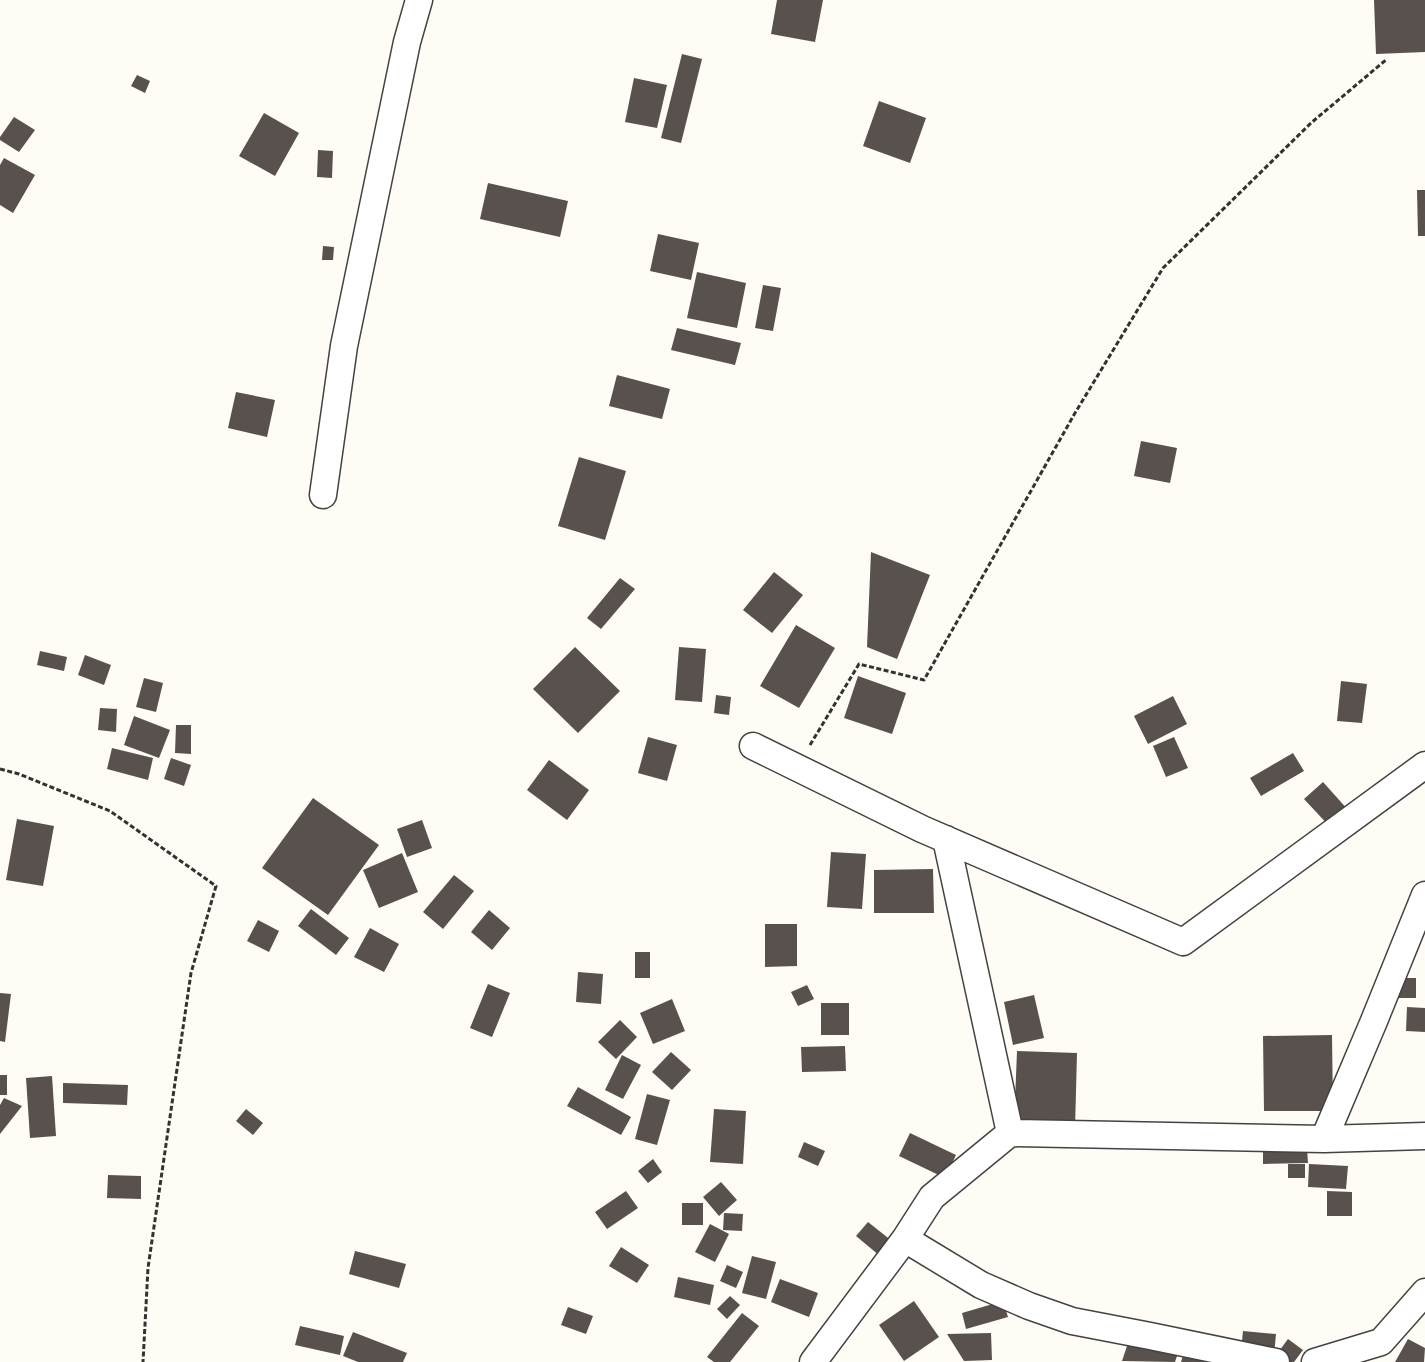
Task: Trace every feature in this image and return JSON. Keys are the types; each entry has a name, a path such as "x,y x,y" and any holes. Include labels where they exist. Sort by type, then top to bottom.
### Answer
{"street":[{"path":"323,495 344,346 406,42 419,0"},
{"path":"753,746 946,839 1182,942 1425,765"},
{"path":"946,839 1010,1133"},
{"path":"1324,1139 1425,896"},
{"path":"813,1362 905,1239 932,1197 1010,1133 1324,1139 1425,1136"},
{"path":"905,1239 980,1285 1072,1322 1276,1362"},
{"path":"1315,1362 1381,1342 1425,1292"}],"path":[{"path":"796,767 859,664 924,680 1075,412 1163,268 1311,123 1387,59"},
{"path":"0,769 20,774 110,811 216,886 191,973 148,1268 143,1362"}],"building":[{"path":"777,0 823,0 815,42 771,34"},
{"path":"1374,0 1425,0 1425,52 1376,54"},
{"path":"682,54 702,59 681,143 661,138"},
{"path":"137,75 150,81 145,93 131,86"},
{"path":"634,78 667,85 657,128 625,122"},
{"path":"879,101 926,118 910,163 863,146"},
{"path":"264,113 299,133 275,176 239,156"},
{"path":"14,117 35,130 19,152 0,140 0,137"},
{"path":"318,150 333,151 332,178 317,177"},
{"path":"4,158 35,175 13,213 0,205 0,165"},
{"path":"488,183 568,201 560,237 480,219"},
{"path":"1417,190 1425,190 1425,236 1418,236"},
{"path":"658,234 699,243 691,280 650,271"},
{"path":"323,246 334,247 333,260 322,260"},
{"path":"697,272 746,283 737,328 687,318"},
{"path":"763,285 781,288 773,331 755,328"},
{"path":"677,328 741,343 735,365 671,350"},
{"path":"617,375 670,389 662,419 609,406"},
{"path":"236,392 275,400 267,437 228,428"},
{"path":"1141,441 1177,448 1170,483 1134,476"},
{"path":"579,457 626,471 605,540 558,526"},
{"path":"871,552 930,575 897,659 867,647"},
{"path":"774,572 803,595 772,633 743,610"},
{"path":"620,578 635,589 601,629 587,618"},
{"path":"796,625 835,648 799,708 760,686"},
{"path":"575,647 620,691 578,733 533,689"},
{"path":"679,647 706,649 702,702 675,700"},
{"path":"40,651 67,657 64,671 37,665"},
{"path":"85,655 111,665 104,685 78,675"},
{"path":"858,676 906,693 892,734 844,718"},
{"path":"144,678 163,683 156,712 136,707"},
{"path":"1341,681 1367,684 1362,723 1337,721"},
{"path":"716,695 731,697 729,715 714,713"},
{"path":"1173,696 1187,724 1148,744 1134,716"},
{"path":"100,708 117,709 116,732 98,730"},
{"path":"134,716 170,730 159,758 124,745"},
{"path":"176,725 191,725 191,754 175,753"},
{"path":"648,737 677,745 667,781 638,773"},
{"path":"1174,737 1188,768 1166,777 1153,746"},
{"path":"112,748 153,758 148,780 107,769"},
{"path":"1293,753 1304,771 1261,796 1250,778"},
{"path":"171,758 191,765 184,786 164,779"},
{"path":"549,760 589,790 567,820 527,790"},
{"path":"1323,782 1349,811 1331,828 1304,799"},
{"path":"313,798 379,845 328,915 262,868"},
{"path":"17,819 54,826 43,886 6,880"},
{"path":"422,820 432,848 407,857 397,829"},
{"path":"831,852 866,854 862,909 827,907"},
{"path":"402,853 418,892 379,908 363,870"},
{"path":"933,869 934,913 874,913 874,870"},
{"path":"454,875 474,891 443,929 423,912"},
{"path":"311,909 349,938 336,955 298,926"},
{"path":"489,910 510,928 492,950 471,932"},
{"path":"258,920 279,931 269,952 247,941"},
{"path":"765,924 797,924 797,966 765,967"},
{"path":"370,928 399,944 384,972 354,957"},
{"path":"635,952 650,952 650,978 635,978"},
{"path":"578,972 603,974 601,1004 576,1002"},
{"path":"1398,978 1416,978 1416,998 1397,998"},
{"path":"488,984 510,993 492,1037 470,1028"},
{"path":"807,985 814,999 798,1006 791,992"},
{"path":"0,993 11,994 5,1042 0,1041"},
{"path":"1034,995 1044,1038 1013,1045 1004,1002"},
{"path":"672,999 685,1031 653,1044 640,1013"},
{"path":"821,1003 849,1003 849,1035 821,1035"},
{"path":"1407,1007 1425,1008 1425,1032 1406,1031"},
{"path":"620,1020 637,1037 616,1059 598,1042"},
{"path":"1332,1035 1333,1111 1264,1111 1263,1036"},
{"path":"845,1046 846,1071 802,1072 801,1047"},
{"path":"1017,1051 1077,1053 1075,1129 1014,1127"},
{"path":"671,1052 691,1070 672,1090 652,1072"},
{"path":"622,1055 641,1065 623,1099 605,1090"},
{"path":"0,1075 7,1075 7,1095 0,1095"},
{"path":"52,1076 56,1136 30,1138 26,1078"},
{"path":"63,1083 128,1085 127,1105 63,1103"},
{"path":"578,1087 631,1117 621,1135 567,1106"},
{"path":"647,1094 670,1100 657,1145 635,1139"},
{"path":"4,1098 22,1106 0,1134 0,1105"},
{"path":"246,1109 263,1123 253,1135 236,1121"},
{"path":"714,1109 746,1111 743,1164 710,1162"},
{"path":"910,1133 956,1155 945,1178 899,1156"},
{"path":"804,1142 825,1151 818,1166 798,1157"},
{"path":"1307,1148 1308,1163 1263,1164 1263,1149"},
{"path":"653,1159 662,1172 648,1183 638,1171"},
{"path":"1288,1164 1305,1164 1305,1178 1288,1178"},
{"path":"1309,1164 1348,1166 1346,1189 1308,1187"},
{"path":"108,1175 141,1176 141,1199 107,1198"},
{"path":"721,1182 737,1200 719,1216 703,1197"},
{"path":"626,1191 638,1208 607,1229 595,1212"},
{"path":"1327,1191 1352,1192 1352,1216 1327,1216"},
{"path":"682,1203 703,1203 703,1225 682,1225"},
{"path":"724,1213 743,1214 742,1231 723,1230"},
{"path":"868,1222 892,1241 880,1256 856,1236"},
{"path":"710,1224 729,1234 715,1262 695,1252"},
{"path":"621,1247 649,1265 637,1283 609,1266"},
{"path":"355,1251 406,1264 399,1288 349,1274"},
{"path":"752,1256 776,1262 766,1299 742,1293"},
{"path":"727,1265 743,1272 736,1288 720,1281"},
{"path":"678,1277 714,1285 710,1305 674,1297"},
{"path":"780,1279 818,1293 809,1317 771,1302"},
{"path":"730,1296 740,1305 727,1319 717,1309"},
{"path":"914,1301 939,1337 904,1361 879,1325"},
{"path":"1003,1301 1008,1317 966,1329 962,1313"},
{"path":"568,1307 593,1316 586,1334 561,1325"},
{"path":"742,1313 759,1326 730,1362 714,1362 707,1357"},
{"path":"300,1326 344,1336 340,1355 295,1345"},
{"path":"1243,1331 1276,1334 1274,1355 1241,1352"},
{"path":"353,1332 407,1353 403,1362 358,1362 343,1356"},
{"path":"991,1333 992,1360 964,1361 947,1334"},
{"path":"1130,1337 1178,1353 1175,1362 1122,1361"},
{"path":"1288,1339 1303,1350 1294,1362 1271,1362"},
{"path":"1408,1339 1425,1348 1424,1362 1395,1362"},
{"path":"1185,1349 1215,1362 1181,1362"}]}
